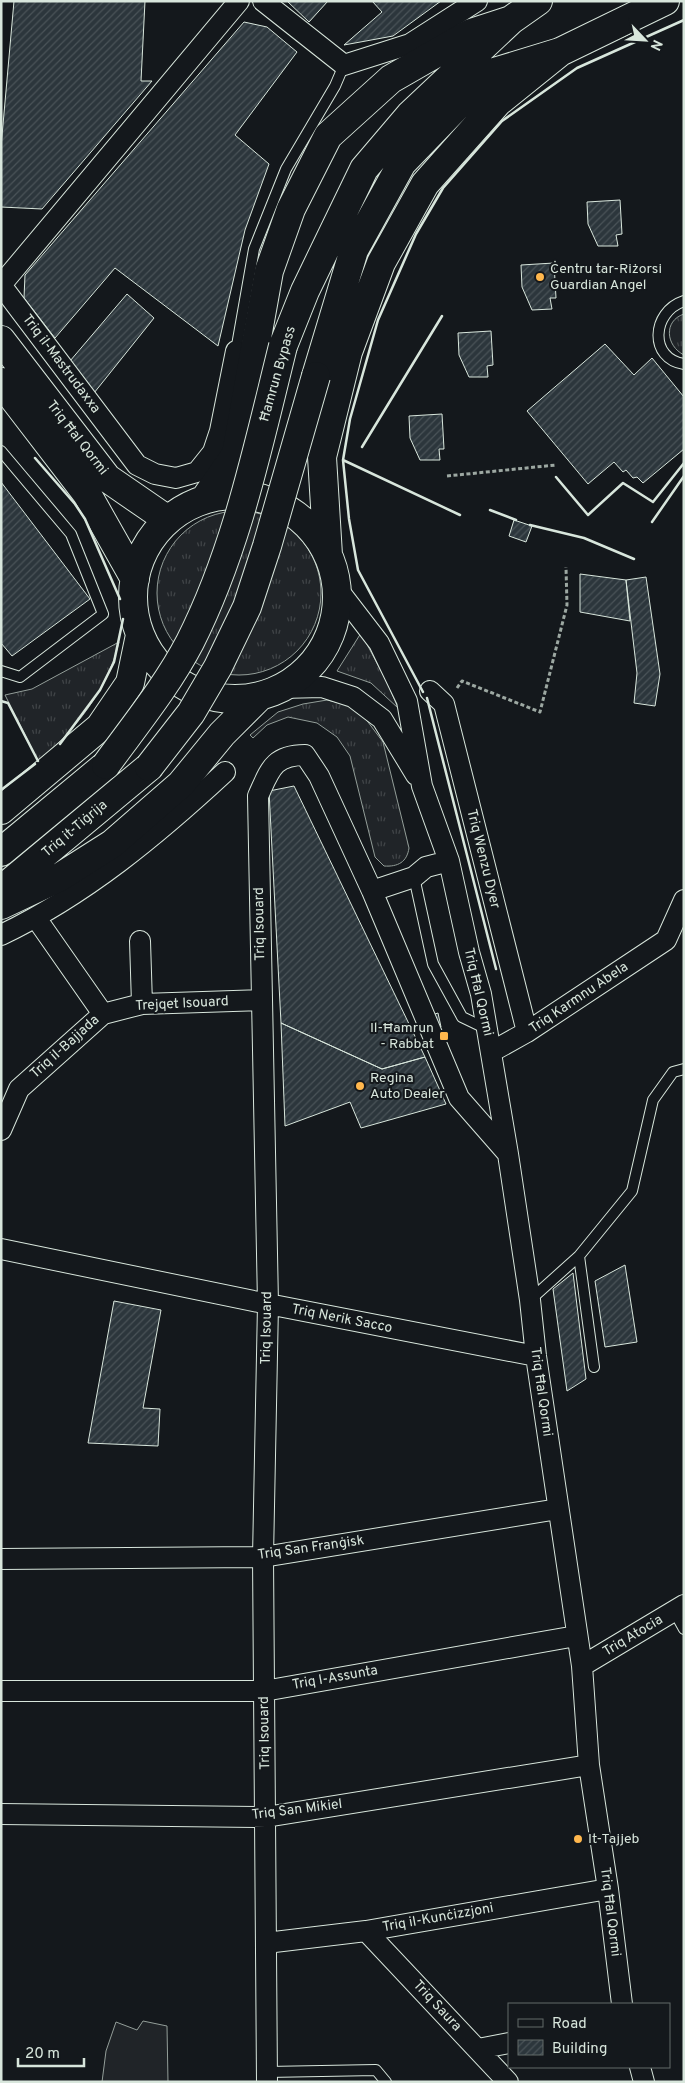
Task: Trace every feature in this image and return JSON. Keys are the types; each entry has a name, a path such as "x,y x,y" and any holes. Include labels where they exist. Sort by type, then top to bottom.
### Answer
{"highway":[{"name":"Ħamrun Bypass","path":"106,765 184,652 210,599 243,505 283,346 305,291 364,169 410,115 511,20 538,1"},
{"path":"1,905 60,877 112,844 181,784 222,734 270,692 299,677 313,662 327,640 335,616 336,587 328,556 322,457 348,352 381,263 425,184 498,102 560,52 664,1"},
{"name":"Ħamrun Bypass","path":"204,500 236,454 269,271 291,209 328,136 391,79 471,33 511,20"},
{"name":"Triq it-Tiġrija","path":"1,890 149,767 192,712 218,667 247,607 267,546 354,250 402,163 488,74 560,52"},
{"name":"Triq Ħal Qormi","path":"1,340 107,478 168,520"},
{"name":"Triq Ħal Qormi","path":"1,382 87,494 134,578"},
{"path":"270,692 232,699 212,697 193,691 176,681 161,668 149,652 140,635 133,607 134,578 146,546 168,520 185,508 204,500 232,495 260,498 286,509 309,527 320,540 328,556"},
{"path":"1,810 100,727 130,684 140,635"},
{"name":"Triq it-Tiġrija","path":"1,852 106,765"}],"street":[{"name":"Triq il-Mastrudaxxa","path":"236,351 220,431 213,452 197,472 176,478 155,474 137,465 1,285 239,1"},
{"path":"263,1 344,65 410,44 477,1"},
{"name":"Triq Ħal Qormi","path":"336,587 380,643 407,701 422,786 449,861 488,1030 530,1300 536,1356 576,1636 582,1666 589,1765 608,1889 622,2003"},
{"name":"Triq Ħal Qormi","path":"270,692 322,687 353,697 382,719 422,786"},
{"name":"Triq Wenzu Dyer","path":"437,698 527,1032"},
{"name":"Triq Isouard","path":"267,2077 263,1557 268,1304 258,796 271,767 290,755 305,755 319,776 372,891 459,1098 508,1154"},
{"path":"1,934 36,918 134,852 225,772"},
{"path":"372,891 414,877 426,867 449,861"},
{"name":"Triq Karmnu Abela","path":"491,1052 527,1032 666,940 684,900"},
{"name":"Triq il-Bajjada","path":"1,1130 19,1088 103,1014 36,918"},
{"path":"140,941 142,1004"},
{"name":"Trejqet Isouard","path":"103,1014 142,1004 262,1000"},
{"name":"Triq Nerik Sacco","path":"1,1249 268,1304 536,1356"},
{"name":"Triq San Franġisk","path":"1,1559 263,1557 558,1509"},
{"name":"Triq Atocia","path":"582,1666 679,1608"},
{"name":"Triq l-Assunta","path":"1,1691 264,1690 576,1636"},
{"name":"Triq San Mikiel","path":"1,1814 266,1816 589,1765"},
{"name":"Triq il-Kunċizzjoni","path":"266,1943 366,1930 608,1889"},
{"name":"Triq Saura","path":"366,1930 508,2082"},
{"path":"478,2050 508,2043"},
{"path":"640,2068 644,2082"}],"lane":[{"path":"236,351 254,249 286,169 335,86 344,65"},
{"path":"684,301 672,305 665,312 660,322 658,333 662,350 670,358 684,364"},
{"path":"1,451 71,534 103,614 20,677 1,671"},
{"path":"414,877 433,964 462,1017 488,1030"},
{"path":"530,1300 579,1256 632,1191 653,1100 673,1072 684,1069"},
{"path":"579,1256 594,1368"},
{"path":"679,1608 684,1628"},
{"path":"267,2077 376,2070 386,2082"}],"path":[{"path":"447,476 556,465"},
{"path":"437,698 462,681 540,712 567,605 566,567"}],"green space":[{"path":"684,314 684,355 673,346 669,334 673,322 677,317"},
{"path":"247,511 263,514 278,520 303,541 312,554 318,569 321,593 320,609 312,632 291,657 278,666 263,672 231,675 215,672 193,662 170,639 158,609 157,585 160,569 170,547 193,524 223,512"},
{"path":"361,633 388,684 398,708 371,683 337,671"},
{"path":"119,642 107,676 88,708 65,736 38,761 5,695 32,689"},
{"path":"327,700 349,705 365,718 383,742 409,848 404,860 394,866 384,866 375,857 350,756 337,737 317,723 288,717 267,725 253,738 250,735 278,712 303,704"},
{"path":"143,2021 167,2026 168,2082 102,2082 106,2051 116,2022 137,2030"}],"building":[{"path":"14,1 145,1 141,81 152,81 42,209 1,207 1,147"},
{"path":"287,1 328,1 309,22"},
{"path":"372,1 441,1 393,36 344,45 382,12"},
{"path":"244,22 267,27 297,52 235,135 269,164 245,230 218,346 115,268 55,338 24,298 25,275"},
{"path":"620,200 622,234 616,235 618,246 598,246 588,224 587,202"},
{"path":"554,263 556,298 550,298 552,309 532,310 522,287 521,265"},
{"path":"127,294 154,318 94,393 70,361"},
{"path":"491,331 493,365 487,366 488,377 469,377 459,355 458,333"},
{"path":"605,344 634,375 652,358 684,397 684,449 643,483 637,477 633,478 626,470 623,472 614,462 588,484 527,411"},
{"path":"442,414 444,449 439,449 440,460 420,460 410,438 409,416"},
{"path":"1,482 90,599 12,656 1,643"},
{"path":"514,520 532,526 526,542 509,536"},
{"path":"580,574 626,580 630,621 580,612"},
{"path":"646,577 660,674 655,706 634,703 637,673 626,580"},
{"path":"294,786 425,1057 382,1069 281,1023 269,791"},
{"path":"438,1013 441,1027 436,1029 432,1015"},
{"name":"Regina Auto Dealer","path":"281,1023 382,1069 425,1057 446,1104 361,1128 350,1102 285,1126"},
{"path":"625,1265 637,1342 605,1347 595,1281"},
{"path":"573,1273 586,1379 567,1391 553,1289"},
{"path":"114,1301 161,1310 143,1408 160,1409 158,1446 88,1443"}],"wall":[{"path":"460,515 343,460 350,419 378,320 416,234 443,188 502,121 577,68 684,20"},
{"path":"362,447 442,316"},
{"path":"35,458 75,504 85,519 120,599"},
{"path":"343,460 349,519 358,570 423,692"},
{"path":"556,477 588,515 623,483 653,502 684,463"},
{"path":"652,522 684,476"},
{"path":"490,510 516,520"},
{"path":"530,525 584,538 634,559"},
{"path":"60,744 100,690 114,662 123,619"},
{"path":"427,698 496,969"},
{"path":"1,701 8,703 38,761"},
{"path":"1,790 35,764"}],"place":[{"name":"Ċentru tar-Riżorsi Guardian Angel","path":"540,277"},
{"name":"Il-Ħamrun - Rabbat","path":"444,1036"},
{"name":"Regina Auto Dealer","path":"360,1086"},
{"name":"It-Tajjeb","path":"578,1839"}]}
